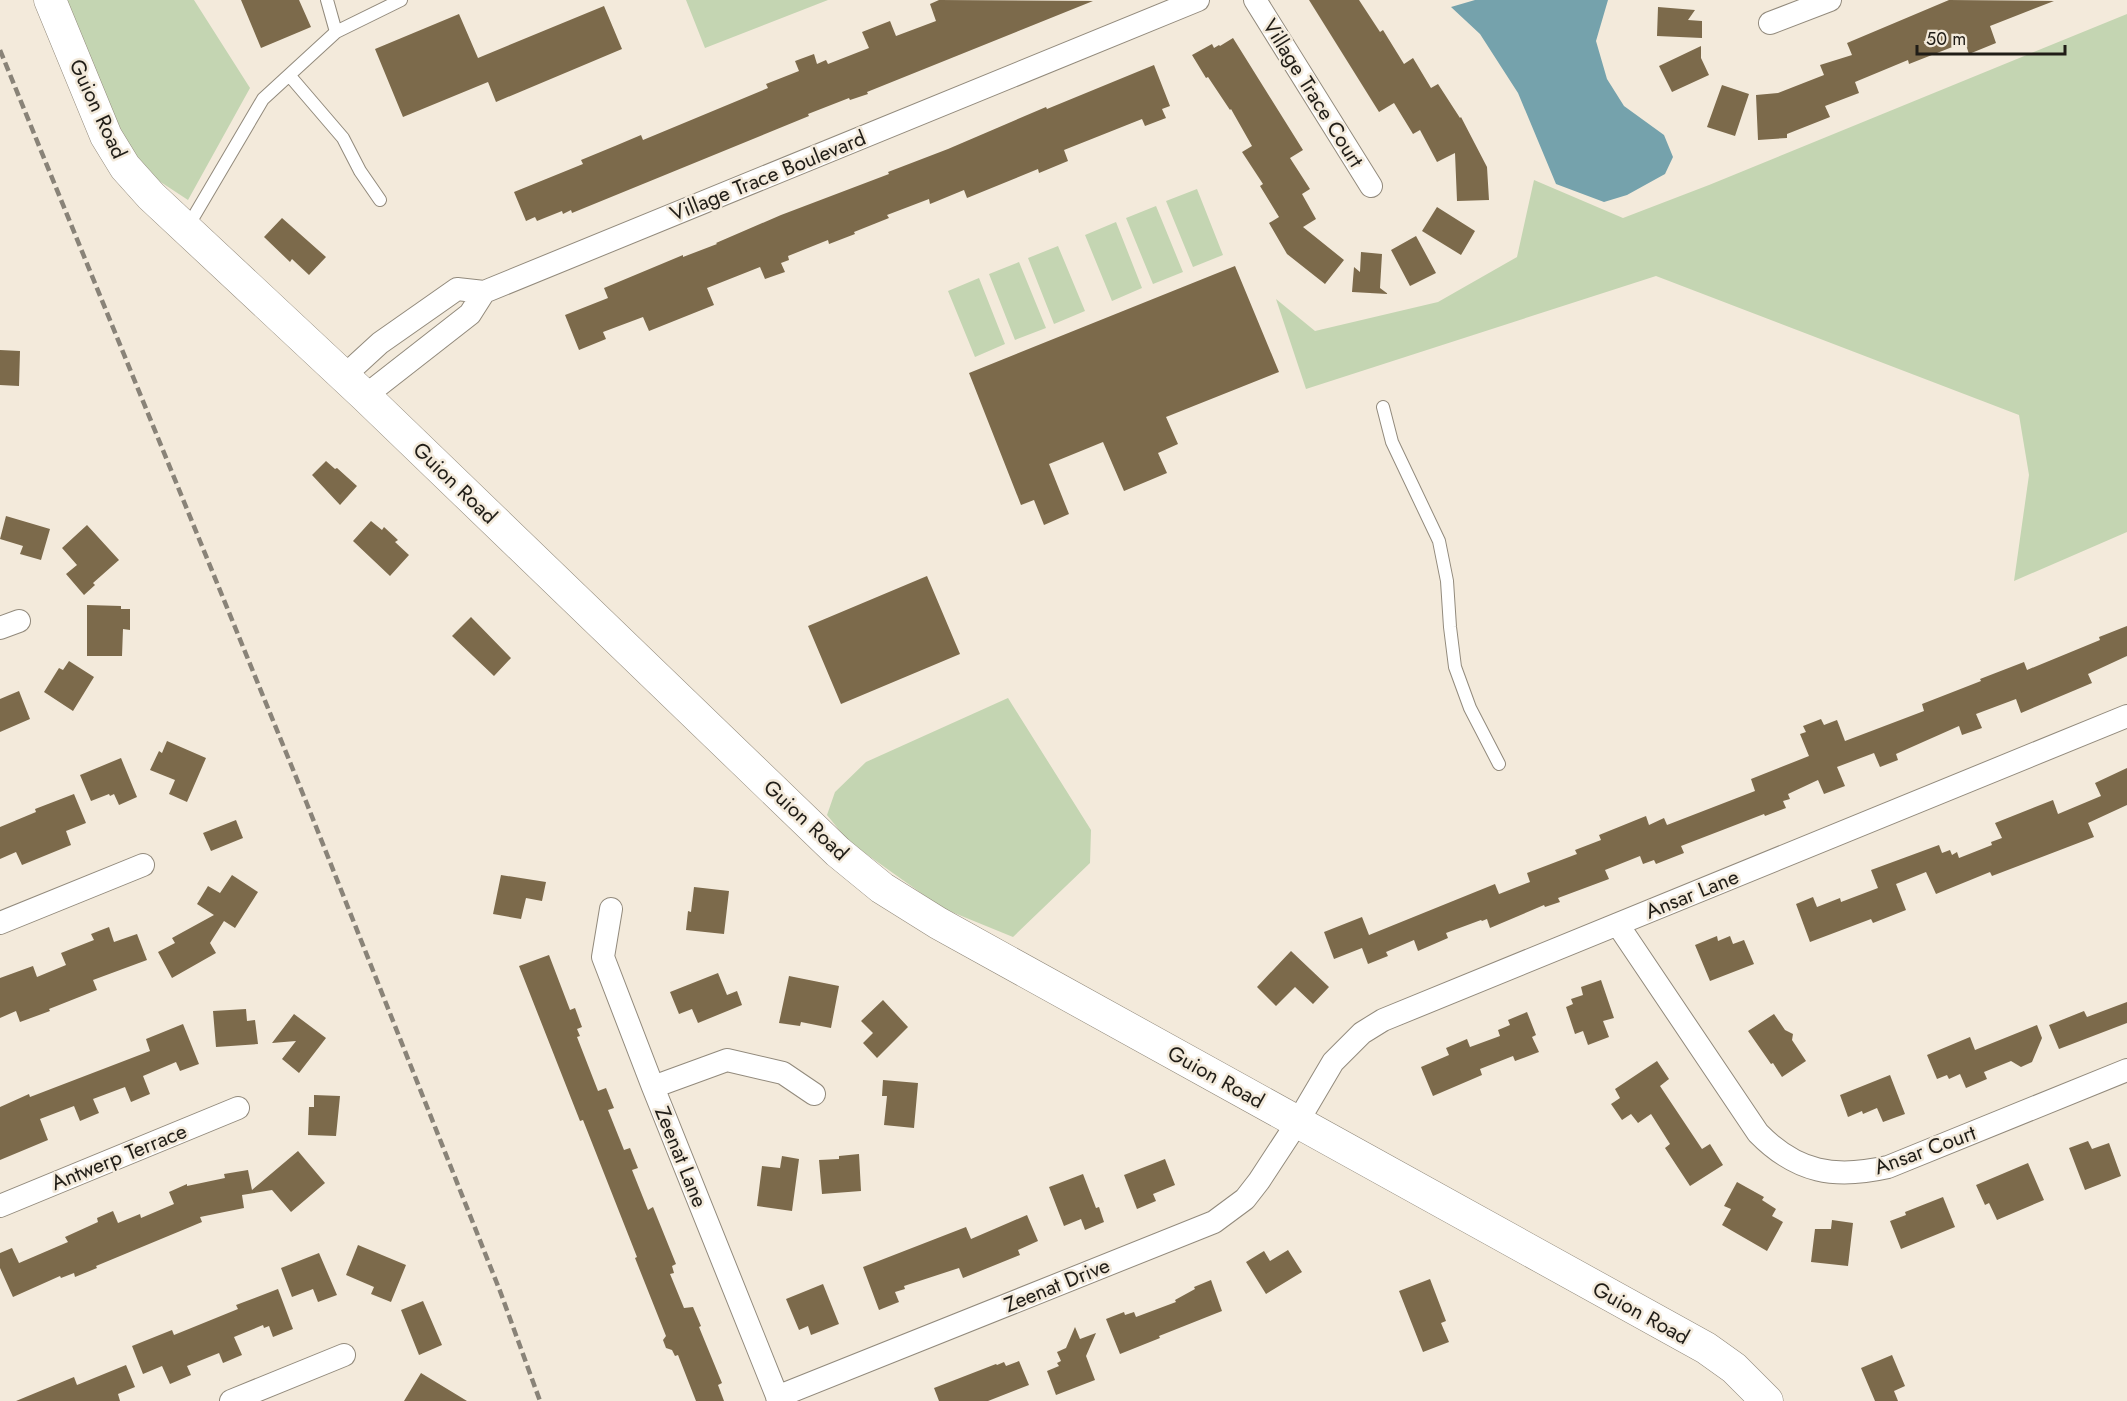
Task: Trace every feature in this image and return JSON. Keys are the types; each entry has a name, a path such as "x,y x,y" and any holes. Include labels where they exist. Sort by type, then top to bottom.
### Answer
{"street":[{"name":"Guion Road","path":"50,0 98,118 115,152 144,189 355,386 658,680 860,871 897,898 938,923 1706,1348 1739,1372 1767,1401"},
{"name":"Village Trace Boulevard","path":"484,292 1198,0"},
{"name":"Village Trace Court","path":"1255,0 1371,186"},
{"path":"1770,23 1830,0"},
{"path":"457,290 484,292 470,314 355,386 380,343 457,290"},
{"name":"Ansar Lane","path":"1297,1123 1333,1062 1362,1033 1383,1020 2127,716"},
{"path":"0,923 143,866"},
{"name":"Zeenat Lane","path":"610,909 603,957 652,1087 778,1399"},
{"name":"Ansar Court","path":"1618,925 1758,1133 1787,1157 1822,1171 1841,1174 1860,1173 1888,1167 2127,1070"},
{"path":"652,1087 727,1059 783,1073 814,1094"},
{"name":"Antwerp Terrace","path":"0,1206 238,1108"},
{"name":"Zeenat Drive","path":"778,1399 1214,1222 1249,1195 1297,1123"},
{"path":"231,1401 344,1355"}],"lane":[{"path":"327,0 336,32"},
{"path":"186,230 263,99 336,32 401,0"},
{"path":"289,75 343,138 360,171 380,200"},
{"path":"1383,407 1392,442 1438,541 1447,581 1449,627 1455,667 1470,708 1499,764"}],"green space":[{"path":"50,0 194,0 250,88 188,200 115,152"},
{"path":"686,0 828,0 705,48"},
{"path":"2127,14 2127,532 2014,581 2029,475 2019,415 1656,276 1306,389 1276,299 1315,331 1438,302 1517,257 1534,180 1623,218"},
{"path":"1197,189 1223,255 1193,267 1166,201"},
{"path":"1156,206 1183,272 1153,284 1126,218"},
{"path":"1116,222 1142,288 1112,301 1085,235"},
{"path":"1058,246 1085,311 1054,324 1028,258"},
{"path":"1019,262 1046,328 1015,340 989,274"},
{"path":"979,278 1005,344 975,357 948,291"},
{"path":"1008,698 1091,830 1090,863 1013,937 942,908 848,841 827,815 835,792 866,762"}],"water":[{"path":"1475,0 1608,0 1596,41 1607,79 1624,106 1664,135 1673,157 1665,174 1627,195 1604,202 1556,184 1518,93 1480,34 1451,7"}],"building":[{"path":"241,0 299,0 311,27 261,48"},
{"path":"939,0 1093,1 867,92 868,94 850,100 849,98 808,114 809,116 572,213 571,210 563,214 562,211 537,221 535,217 526,221 514,192 583,164 581,160 641,135 643,140 768,88 766,84 799,71 795,61 814,54 817,64 826,60 828,64 869,48 862,32 890,21 896,36 936,21 930,4"},
{"path":"1309,0 1359,0 1380,32 1383,30 1404,64 1413,58 1431,88 1438,84 1461,117 1487,167 1489,200 1457,201 1455,153 1437,162 1420,130 1413,134 1394,103 1379,112"},
{"path":"1949,0 2054,1 1990,26 1996,43 1969,54 1965,42 1909,64 1908,60 1855,82 1859,93 1825,106 1830,117 1787,134 1787,138 1758,140 1756,95 1778,93 1824,75 1820,65 1852,55 1847,43"},
{"path":"604,6 622,49 496,102 488,82 403,117 375,49 459,14 478,58"},
{"path":"1658,7 1695,10 1688,20 1702,21 1702,38 1657,36"},
{"path":"1233,38 1303,150 1290,158 1310,189 1302,194 1316,219 1303,227 1344,260 1325,284 1287,254 1269,223 1279,217 1260,186 1263,184 1242,152 1252,146 1231,109 1208,77 1206,78 1192,55 1212,44 1214,48"},
{"path":"1701,46 1701,58 1709,75 1672,92 1659,66"},
{"path":"1154,65 1170,106 1162,109 1166,118 1145,126 1142,119 1064,150 1068,161 1039,173 1038,169 967,198 964,190 930,204 929,199 887,215 889,218 854,232 855,234 829,244 828,240 788,256 789,260 781,263 785,272 765,279 760,267 707,288 714,305 649,331 643,317 603,332 606,339 579,350 565,315 608,298 604,288"},
{"path":"1722,85 1749,94 1735,136 1707,127"},
{"path":"1437,207 1475,231 1461,255 1422,231"},
{"path":"282,218 326,257 309,275 292,259 290,262 264,237"},
{"path":"1416,236 1436,273 1410,286 1391,250"},
{"path":"1361,252 1382,254 1380,288 1388,294 1352,292 1354,267 1360,272"},
{"path":"1235,266 1279,372 1166,417 1178,444 1158,453 1167,473 1124,491 1103,442 1049,464 1069,514 1044,525 1034,500 1021,505 969,373"},
{"path":"0,350 20,351 19,386 0,385"},
{"path":"326,461 357,486 340,505 312,475"},
{"path":"6,516 50,529 41,560 20,554 23,546 0,539"},
{"path":"371,521 382,530 384,527 409,555 390,576 353,541"},
{"path":"87,525 119,560 93,583 95,585 84,595 66,574 77,565 62,548"},
{"path":"927,576 960,654 841,704 808,626"},
{"path":"87,605 121,606 121,609 130,609 130,630 123,629 122,656 87,656"},
{"path":"471,617 511,658 494,676 452,636"},
{"path":"2127,626 2127,656 2088,674 2092,683 2021,713 2016,699 1976,714 1982,728 1962,735 1959,726 1896,754 1898,760 1880,767 1874,753 1837,767 1845,786 1824,794 1818,780 1788,794 1790,799 1783,801 1786,808 1765,816 1764,814 1681,846 1684,853 1656,864 1654,860 1643,864 1640,856 1605,870 1609,879 1558,898 1560,902 1545,907 1544,905 1490,928 1487,919 1481,920 1446,933 1448,938 1418,951 1414,940 1386,952 1388,956 1368,964 1362,948 1334,959 1324,932 1362,917 1369,935 1495,884 1499,894 1530,882 1527,873 1577,854 1575,850 1601,840 1599,835 1646,816 1649,825 1664,818 1667,825 1755,791 1751,779 1809,756 1800,734 1806,732 1803,726 1821,719 1824,725 1837,720 1845,741 1924,711 1922,704 1981,681 1980,679 2024,662 2027,670 2100,640 2099,637"},
{"path":"69,661 94,677 73,711 44,692 59,668 63,670"},
{"path":"19,691 30,719 0,732 0,699"},
{"path":"167,741 206,758 187,802 169,794 175,780 150,770 159,751 162,753"},
{"path":"121,758 137,797 119,805 114,794 91,801 80,775"},
{"path":"2127,768 2127,805 2088,823 2094,837 1992,876 1990,872 1936,894 1926,872 1896,884 1906,910 1873,923 1871,919 1810,942 1796,904 1813,897 1817,907 1840,898 1841,902 1878,888 1871,870 1939,845 1942,853 1950,850 1952,855 1957,852 1959,858 1992,845 1991,842 2002,838 1995,823 2053,800 2058,814 2101,796 2095,783"},
{"path":"74,794 86,823 66,831 71,845 22,865 16,852 0,859 0,827 36,812 35,809"},
{"path":"236,820 243,838 211,851 203,833"},
{"path":"232,875 258,892 235,928 224,921 210,943 216,953 172,978 158,952 175,943 172,938 214,915 197,904 208,886 220,893"},
{"path":"501,875 546,882 542,901 526,898 521,919 493,914"},
{"path":"694,887 729,891 724,934 686,930"},
{"path":"109,927 114,942 137,934 147,960 93,980 97,990 49,1009 50,1011 20,1022 16,1011 0,1018 0,978 33,966 37,977 66,965 61,953 94,940 91,934"},
{"path":"1717,936 1718,941 1730,936 1733,944 1744,940 1754,964 1710,981 1695,945"},
{"path":"1291,951 1329,987 1313,1004 1295,987 1276,1006 1257,987"},
{"path":"549,955 570,1010 575,1008 582,1027 577,1029 580,1036 577,1037 598,1091 606,1088 614,1108 608,1110 624,1150 630,1148 638,1168 632,1170 648,1210 653,1207 676,1264 672,1266 674,1273 670,1274 684,1308 693,1307 701,1326 699,1327 722,1383 718,1385 724,1401 696,1401 678,1355 675,1356 672,1350 666,1348 663,1340 666,1336 635,1258 637,1257 519,966"},
{"path":"718,973 727,995 737,991 742,1005 698,1023 692,1009 679,1014 670,992"},
{"path":"789,976 839,986 831,1028 801,1022 800,1026 779,1023"},
{"path":"1601,980 1614,1018 1603,1021 1609,1037 1588,1045 1583,1031 1575,1034 1566,1007 1573,1004 1571,999 1583,995 1581,987"},
{"path":"883,1000 908,1027 877,1058 863,1043 873,1033 861,1021"},
{"path":"2127,1002 2127,1023 2059,1049 2049,1025 2084,1011 2087,1017"},
{"path":"246,1009 247,1021 255,1020 258,1044 216,1047 213,1011"},
{"path":"1527,1012 1536,1035 1532,1037 1539,1052 1515,1061 1513,1056 1480,1069 1482,1075 1433,1096 1421,1067 1449,1055 1446,1048 1467,1039 1470,1047 1500,1036 1498,1030 1510,1025 1508,1020"},
{"path":"294,1014 326,1038 299,1073 282,1059 296,1041 272,1043"},
{"path":"1774,1014 1785,1030 1793,1034 1792,1040 1806,1061 1782,1077 1748,1031"},
{"path":"183,1024 199,1064 180,1071 176,1062 143,1076 150,1094 131,1102 125,1087 93,1099 99,1113 80,1121 74,1106 40,1119 48,1140 0,1160 0,1107 29,1094 30,1097 150,1051 146,1039"},
{"path":"2037,1025 2042,1038 2032,1062 2021,1067 2011,1061 1984,1072 1987,1079 1966,1088 1960,1074 1949,1079 1947,1075 1937,1079 1927,1055 1970,1037 1975,1050"},
{"path":"1657,1061 1669,1079 1660,1086 1702,1149 1710,1144 1723,1165 1690,1186 1665,1148 1670,1144 1651,1114 1638,1123 1631,1114 1622,1120 1611,1104 1620,1098 1615,1089"},
{"path":"1890,1075 1905,1114 1883,1122 1877,1108 1848,1117 1840,1095"},
{"path":"883,1080 918,1083 914,1128 884,1125 887,1096 882,1096"},
{"path":"314,1095 340,1096 336,1136 308,1135 309,1107 314,1107"},
{"path":"2088,1141 2092,1149 2109,1143 2121,1176 2085,1190 2069,1148"},
{"path":"298,1151 325,1183 291,1212 272,1190 242,1195 244,1208 200,1217 202,1222 96,1266 97,1268 75,1277 74,1273 61,1278 60,1276 13,1297 0,1268 0,1253 12,1248 19,1263 68,1242 65,1237 98,1222 97,1218 113,1211 118,1223 140,1214 141,1218 174,1204 169,1192 187,1184 187,1186 225,1178 224,1174 248,1170 252,1190"},
{"path":"859,1154 861,1191 822,1194 819,1160 839,1159 839,1156"},
{"path":"782,1156 799,1159 792,1211 757,1206 762,1166 780,1168"},
{"path":"1165,1159 1175,1185 1153,1194 1156,1201 1137,1209 1124,1175"},
{"path":"2028,1163 2044,1200 1997,1220 1989,1203 1985,1205 1976,1185"},
{"path":"1083,1174 1104,1222 1085,1230 1081,1219 1064,1226 1049,1187"},
{"path":"1737,1182 1764,1197 1762,1200 1776,1209 1772,1216 1783,1222 1767,1251 1722,1225 1731,1209 1724,1206"},
{"path":"1943,1197 1955,1227 1901,1249 1890,1221 1906,1215 1905,1212"},
{"path":"1027,1215 1038,1241 1018,1250 1020,1255 963,1278 959,1268 904,1286 905,1289 895,1292 899,1302 879,1310 863,1267 966,1227 971,1239"},
{"path":"1832,1220 1853,1223 1848,1266 1811,1262 1815,1229 1831,1229"},
{"path":"358,1245 406,1265 391,1302 371,1294 374,1287 346,1275"},
{"path":"1288,1250 1302,1272 1266,1294 1246,1262 1264,1251 1270,1261"},
{"path":"319,1253 337,1295 318,1302 313,1289 292,1297 281,1268"},
{"path":"1430,1279 1446,1321 1441,1323 1449,1342 1423,1352 1399,1291"},
{"path":"1211,1280 1222,1311 1120,1354 1106,1319 1124,1312 1125,1315 1134,1312 1136,1317 1176,1302 1175,1300 1195,1289 1194,1287"},
{"path":"823,1284 839,1324 811,1335 808,1326 799,1330 786,1299"},
{"path":"278,1289 293,1329 273,1337 269,1326 264,1328 263,1325 234,1337 242,1355 223,1363 219,1353 187,1366 191,1375 170,1384 162,1366 143,1374 132,1346 172,1330 174,1335 238,1309 236,1305"},
{"path":"423,1301 442,1345 419,1355 401,1310"},
{"path":"1075,1327 1080,1339 1096,1333 1086,1356 1095,1380 1056,1395 1047,1371 1059,1366 1057,1363 1061,1361 1057,1352 1066,1348"},
{"path":"1892,1355 1905,1386 1894,1391 1898,1401 1875,1401 1861,1368"},
{"path":"1019,1361 1029,1385 988,1401 939,1401 934,1388 996,1364 1004,1362 1006,1366"},
{"path":"126,1365 135,1387 118,1394 120,1401 16,1401 74,1377 77,1385"},
{"path":"421,1373 467,1401 404,1401"}],"railway":[{"path":"0,50 307,804 500,1291 540,1401"}]}
